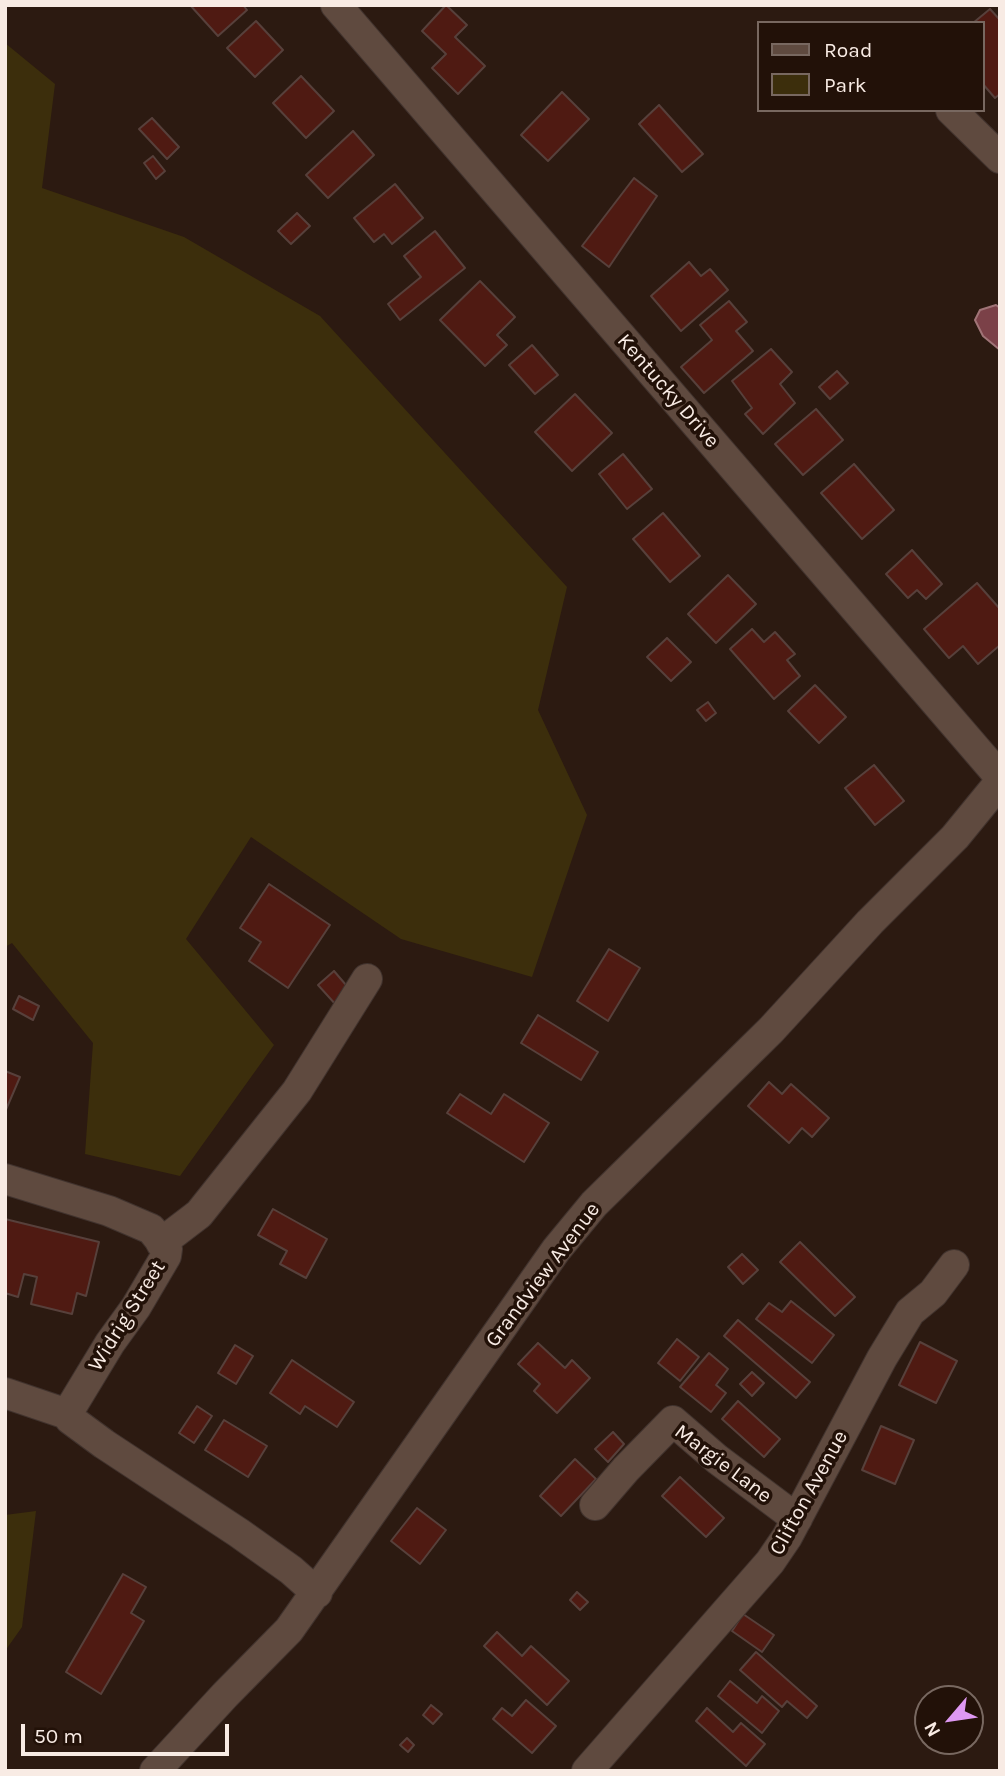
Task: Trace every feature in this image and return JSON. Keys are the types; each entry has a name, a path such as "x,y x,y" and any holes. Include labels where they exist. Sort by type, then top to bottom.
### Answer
{"street":[{"name":"Kentucky Drive","path":"336,5 1000,780"},
{"path":"953,112 1000,158"},
{"name":"Grandview Avenue","path":"155,1771 289,1630 556,1250 594,1204 771,1030 870,922 955,837 1000,780"},
{"name":"Widrig Street","path":"67,1414 166,1256 167,1249 161,1242 199,1214 297,1091 367,979"},
{"path":"5,1179 109,1211 151,1229 161,1242"},
{"name":"Clifton Avenue","path":"587,1771 770,1562 797,1519 882,1358 910,1312 933,1293 954,1265"},
{"path":"5,1393 67,1414 104,1444 291,1570 317,1593"},
{"name":"Margie Lane","path":"595,1505 673,1421 717,1460 797,1519"}],"green space":[{"path":"5,43 55,84 42,188 184,237 320,316 567,587 538,710 587,815 532,977 401,939 251,837 186,939 274,1045 180,1176 85,1154 93,1043 12,943 5,947"},
{"path":"36,1511 22,1627 5,1651 5,1515"}],"shaded area":[{"path":"996,305 1000,308 1000,350 983,336 975,320 980,310"}],"building":[{"path":"190,5 243,5 247,10 218,36"},
{"path":"446,5 467,25 455,37 485,66 458,94 432,68 446,54 422,31"},
{"path":"990,9 1000,20 1000,94 995,98 984,85 984,21 975,21"},
{"path":"256,21 283,50 255,77 227,48"},
{"path":"301,76 334,111 306,138 273,103"},
{"path":"562,92 589,119 548,161 521,135"},
{"path":"659,105 703,154 682,172 639,124"},
{"path":"152,118 179,147 167,159 139,129"},
{"path":"353,131 374,155 328,198 306,175"},
{"path":"153,156 165,171 156,179 144,163"},
{"path":"634,178 657,196 609,267 582,246"},
{"path":"395,184 423,218 392,244 384,234 374,242 354,218"},
{"path":"297,213 310,226 291,244 278,231"},
{"path":"435,231 465,268 400,320 388,304 421,277 404,256"},
{"path":"689,262 701,276 710,269 728,290 681,331 651,296"},
{"path":"480,281 515,317 497,335 507,345 485,366 440,320"},
{"path":"729,301 747,322 736,331 753,351 704,393 681,367 712,340 700,325"},
{"path":"532,345 558,375 535,394 509,365"},
{"path":"771,349 792,372 780,384 795,403 763,434 745,414 752,408 732,381"},
{"path":"837,371 848,383 830,399 819,387"},
{"path":"575,394 612,433 572,471 535,432"},
{"path":"816,409 843,440 803,475 775,444"},
{"path":"623,454 652,489 627,509 599,474"},
{"path":"854,464 894,510 862,539 821,493"},
{"path":"663,513 700,556 670,582 633,539"},
{"path":"912,550 942,584 926,599 917,590 908,598 886,574"},
{"path":"728,575 756,604 716,643 688,614"},
{"path":"977,583 1000,609 1000,645 978,664 963,646 949,658 924,629"},
{"path":"752,629 764,642 775,632 795,654 787,660 800,676 774,699 730,649"},
{"path":"667,638 691,662 671,681 647,657"},
{"path":"815,685 846,717 819,743 788,711"},
{"path":"708,702 716,713 706,721 697,710"},
{"path":"874,765 904,801 875,825 845,788"},
{"path":"269,884 330,925 288,988 249,961 261,942 240,928"},
{"path":"609,949 640,968 608,1021 577,1001"},
{"path":"334,971 352,992 337,1006 318,985"},
{"path":"19,996 39,1006 33,1020 13,1009"},
{"path":"538,1015 598,1052 581,1080 521,1043"},
{"path":"5,1071 20,1077 5,1112"},
{"path":"769,1082 782,1094 791,1084 829,1118 812,1137 802,1128 789,1143 748,1106"},
{"path":"460,1094 491,1114 504,1094 549,1123 524,1162 447,1113"},
{"path":"273,1209 327,1239 306,1278 280,1264 287,1251 258,1235"},
{"path":"5,1219 99,1242 86,1296 77,1293 72,1314 31,1304 37,1277 24,1274 18,1297 5,1293"},
{"path":"800,1242 855,1297 835,1316 780,1262"},
{"path":"742,1254 758,1270 743,1284 728,1267"},
{"path":"791,1301 834,1335 812,1363 756,1319 769,1303 782,1312"},
{"path":"738,1320 810,1382 796,1398 724,1336"},
{"path":"677,1339 699,1357 680,1381 658,1363"},
{"path":"920,1342 957,1361 936,1403 899,1385"},
{"path":"538,1343 565,1368 572,1360 590,1378 557,1413 534,1391 540,1384 518,1364"},
{"path":"235,1345 253,1356 236,1384 218,1373"},
{"path":"709,1353 728,1369 716,1385 726,1393 711,1412 680,1387"},
{"path":"292,1360 354,1402 337,1427 305,1406 300,1414 270,1393"},
{"path":"752,1372 764,1383 752,1396 740,1384"},
{"path":"738,1401 780,1439 764,1457 722,1419"},
{"path":"197,1406 212,1416 194,1443 179,1433"},
{"path":"224,1420 267,1446 248,1477 205,1450"},
{"path":"881,1426 914,1440 895,1484 862,1470"},
{"path":"613,1432 624,1444 608,1462 595,1449"},
{"path":"575,1459 596,1479 561,1516 540,1496"},
{"path":"680,1477 724,1518 706,1537 662,1496"},
{"path":"417,1508 446,1530 420,1564 391,1541"},
{"path":"123,1574 146,1587 131,1613 144,1621 101,1694 66,1672"},
{"path":"577,1592 588,1602 580,1610 570,1600"},
{"path":"743,1614 774,1635 762,1652 732,1631"},
{"path":"497,1632 522,1656 531,1646 569,1681 547,1705 484,1646"},
{"path":"756,1652 817,1706 807,1718 787,1701 782,1707 740,1670"},
{"path":"730,1681 757,1703 762,1696 779,1711 762,1733 718,1696"},
{"path":"526,1700 556,1726 532,1753 493,1719 502,1708 512,1716"},
{"path":"431,1705 442,1714 433,1724 423,1715"},
{"path":"707,1708 733,1732 741,1723 765,1744 746,1766 696,1721"},
{"path":"407,1738 414,1745 408,1752 400,1745"}]}
